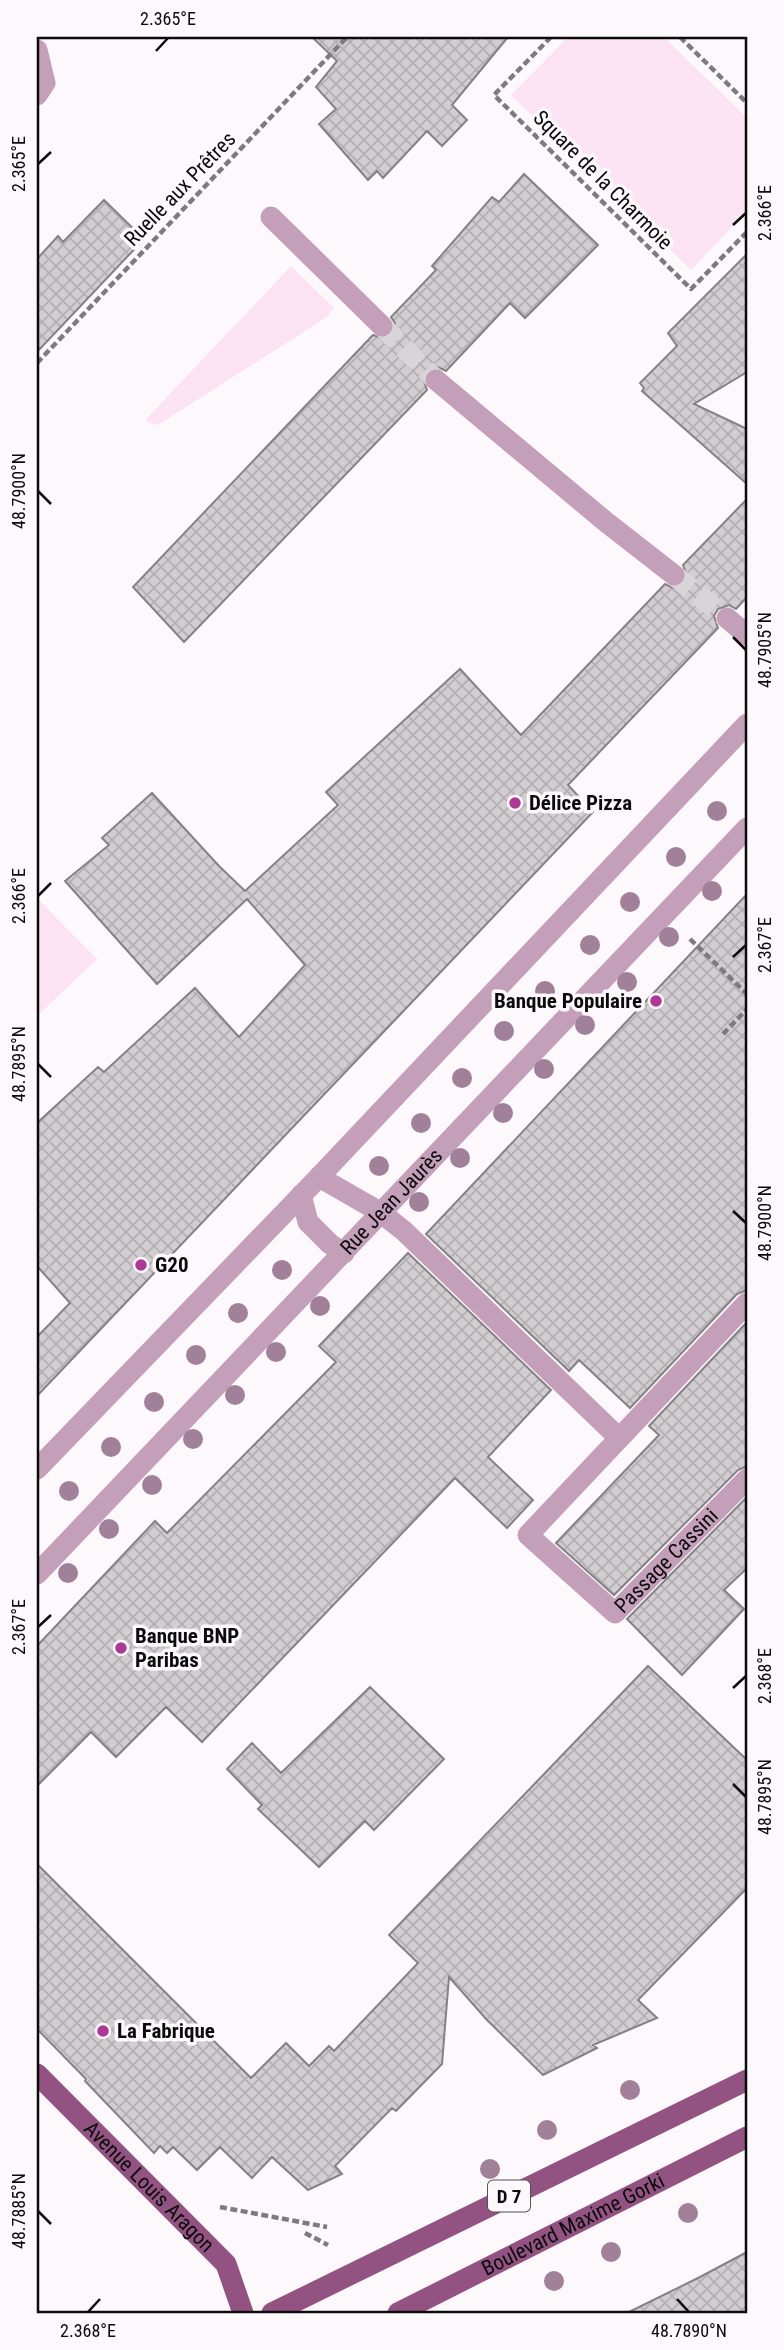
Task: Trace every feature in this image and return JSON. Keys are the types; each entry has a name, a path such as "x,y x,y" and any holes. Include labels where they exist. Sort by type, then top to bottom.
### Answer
{"main road":[{"name":"Avenue Louis Aragon","path":"37,2074 226,2264 243,2313"},
{"name":"D 7","path":"272,2313 747,2080"},
{"name":"Boulevard Maxime Gorki","path":"398,2313 747,2137"}],"street":[{"path":"37,50 45,83 37,95"},
{"path":"271,217 382,326"},
{"path":"436,380 674,575"},
{"path":"727,618 747,635"},
{"path":"37,1469 319,1177 747,724"},
{"name":"Rue Jean Jaurès","path":"37,1574 747,828"},
{"path":"319,1177 380,1212 404,1231 619,1438"},
{"path":"301,1195 308,1222 330,1244 344,1253"},
{"name":"Passage Cassini","path":"747,1303 528,1535 615,1614 747,1479"}],"path":[{"name":"Ruelle aux Prêtres","path":"37,363 347,37"},
{"name":"Square de la Charmoie","path":"551,37 494,95 691,289 747,232"},
{"path":"680,37 747,103"},
{"path":"665,915 747,994"},
{"path":"723,1034 747,1009"}],"shaded area":[{"path":"568,37 664,37 747,118 747,211 691,270 511,95"},
{"path":"291,266 334,308 327,317 158,425 148,422 146,419"},
{"path":"37,898 97,959 37,1016"}],"building":[{"path":"312,37 508,37 452,105 467,120 442,146 427,131 383,178 377,171 368,180 319,124 336,109 316,87 337,61"},
{"path":"524,174 598,245 525,318 510,303 446,371 438,367 426,371 423,378 427,390 184,642 133,587 373,335 385,339 392,335 395,323 391,317 436,270 432,266 492,197 499,202"},
{"path":"104,200 144,239 37,352 37,259 58,236 63,242"},
{"path":"747,254 747,372 694,404 747,429 747,484 642,391 644,388 640,383 677,346 668,333"},
{"path":"747,499 747,597 736,609 729,605 718,609 714,616 718,628 568,785 593,812 37,1396 37,1337 70,1303 37,1266 37,1123 98,1067 104,1072 195,988 239,1037 305,965 247,899 157,984 65,881 109,845 102,838 152,793 245,891 338,805 326,792 460,669 521,735 665,584 673,588 684,584 687,576 683,565"},
{"path":"747,894 747,1290 737,1294 630,1408 579,1360 569,1371 426,1234"},
{"path":"408,1253 551,1390 488,1457 533,1500 507,1528 455,1478 202,1742 166,1707 116,1757 91,1732 37,1786 37,1646 155,1521 167,1533 336,1362 319,1346"},
{"path":"747,1322 747,1466 738,1470 614,1595 556,1543 659,1435 649,1426"},
{"path":"747,1497 747,1568 724,1590 744,1609 682,1675 627,1619"},
{"path":"648,1666 747,1760 747,1888 638,2000 657,2018 593,2045 597,2048 543,2075 487,2020 449,1977 442,2064 396,2111 392,2108 335,2166 342,2174 308,2190 272,2157 252,2178 220,2147 197,2170 173,2147 167,2153 160,2146 154,2153 37,2029 37,1864 251,2078 286,2043 309,2066 329,2046 334,2051 418,1963 389,1935"},
{"path":"370,1687 444,1759 374,1830 365,1821 319,1867 258,1809 262,1805 227,1769 252,1743 281,1773"},
{"path":"747,2252 747,2313 627,2313 700,2277"}],"tunnel":[{"path":"382,326 436,380"},
{"path":"674,575 727,618"}],"place":[{"name":"Délice Pizza","path":"515,803"},
{"name":"Banque Populaire","path":"656,1001"},
{"name":"G20","path":"141,1265"},
{"name":"Banque BNP Paribas","path":"121,1648"},
{"name":"La Fabrique","path":"103,2031"}]}
